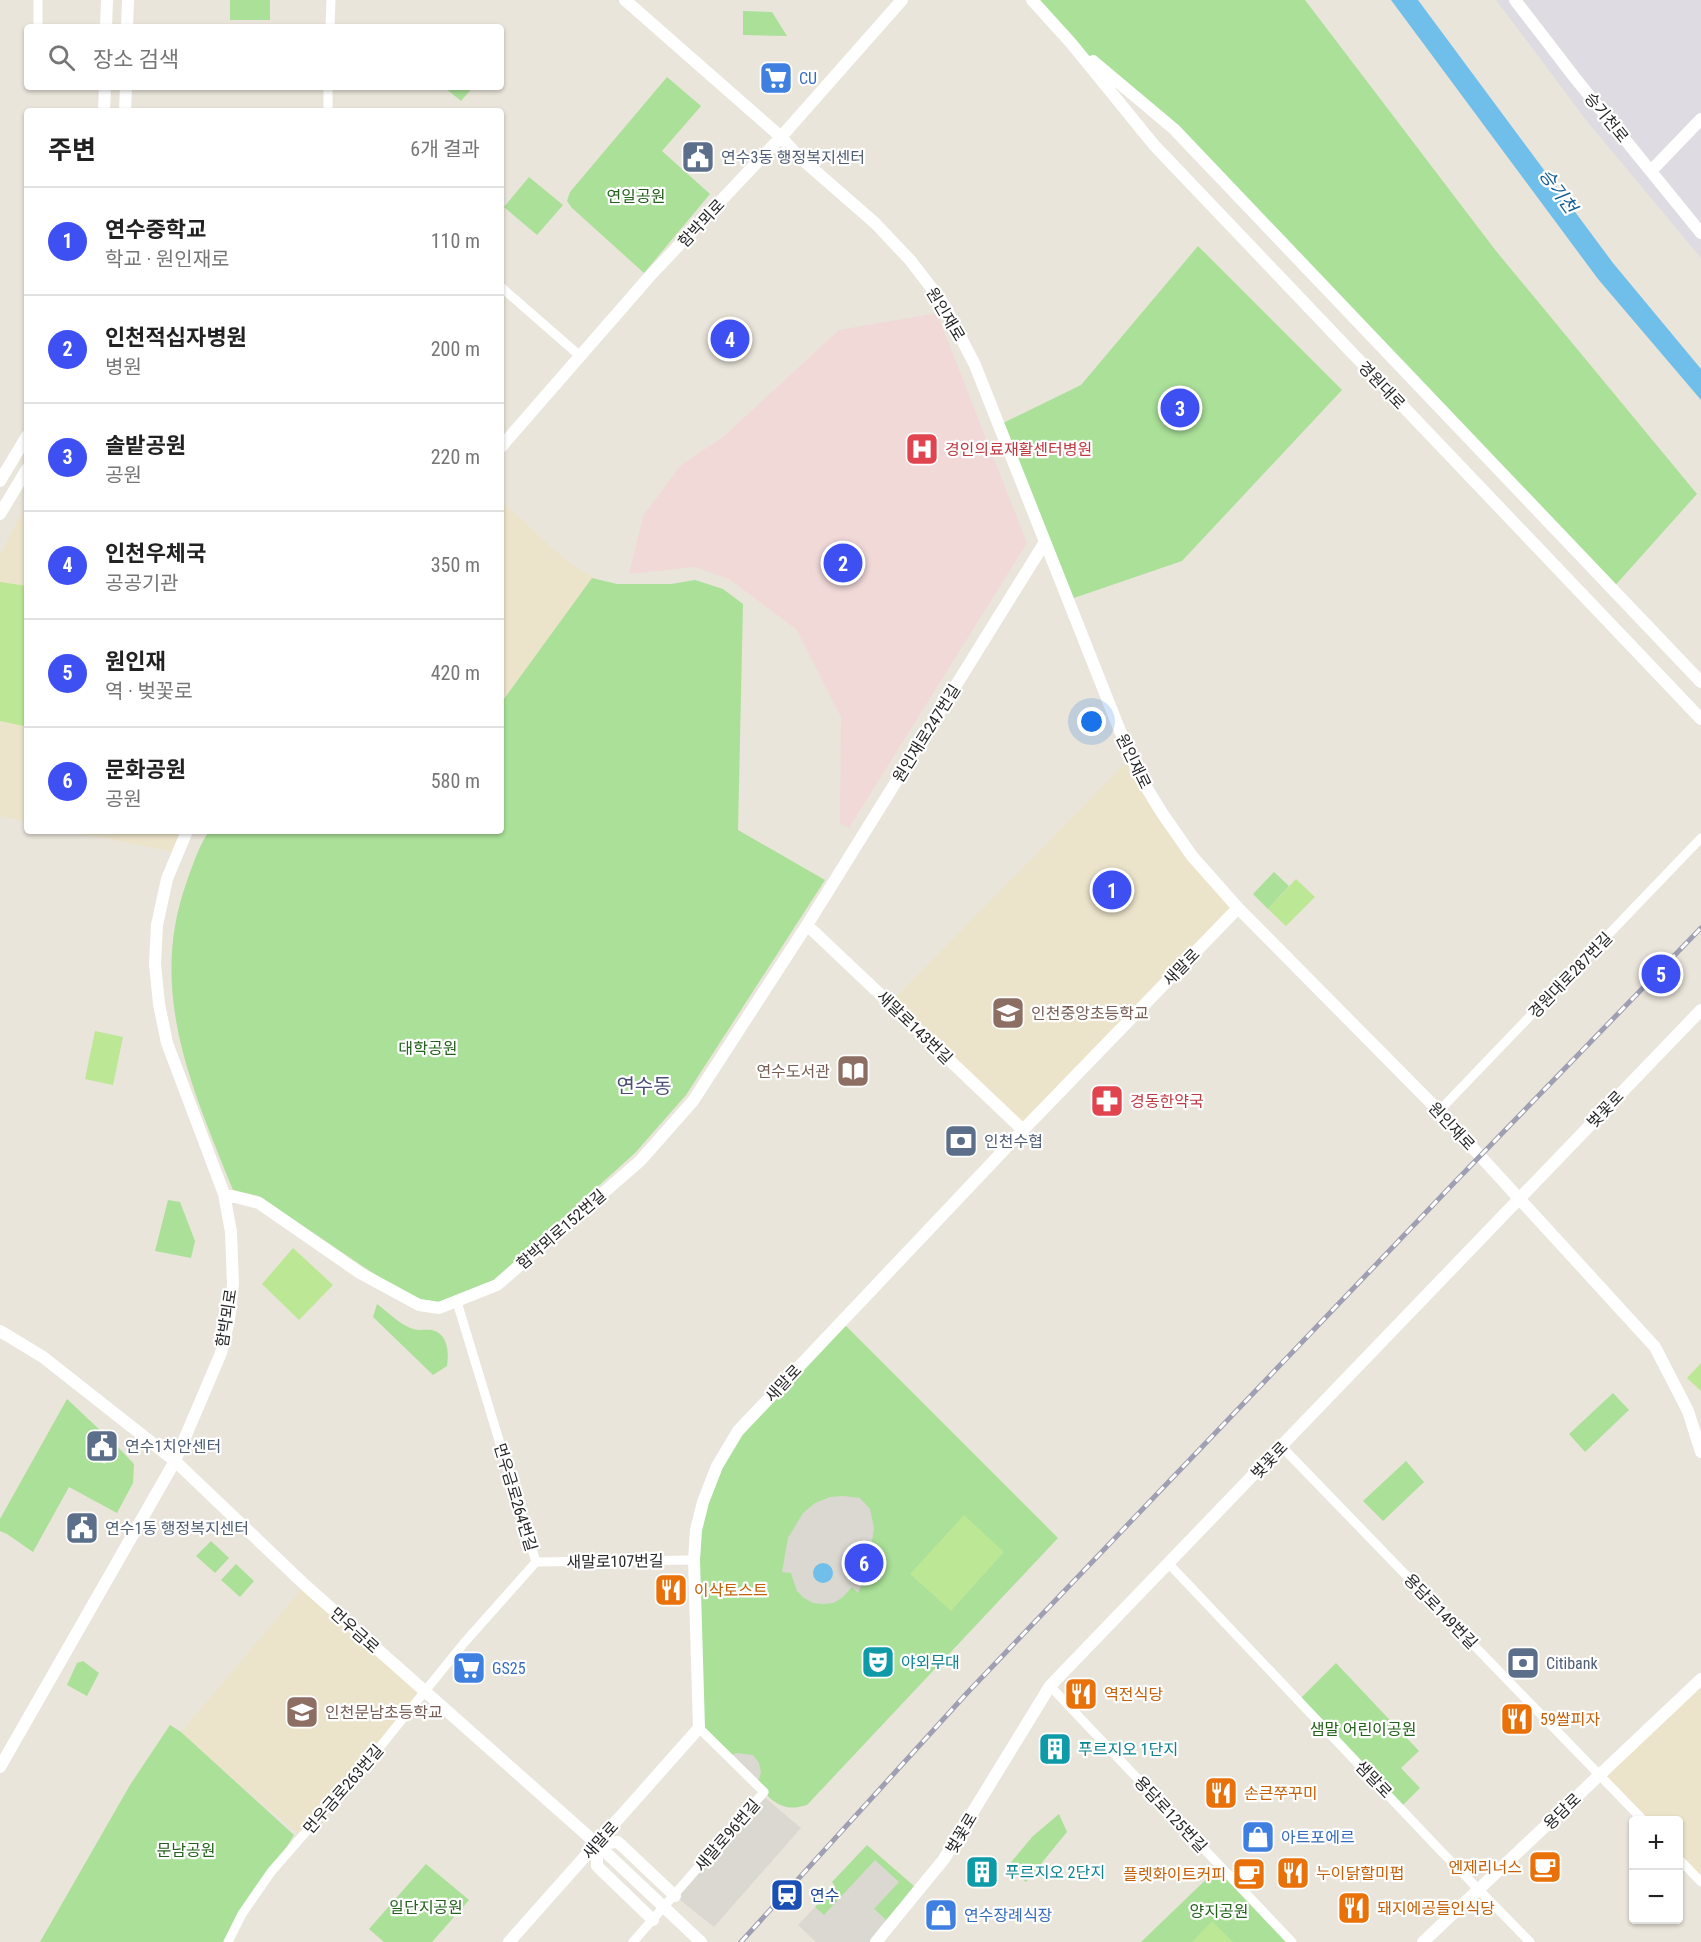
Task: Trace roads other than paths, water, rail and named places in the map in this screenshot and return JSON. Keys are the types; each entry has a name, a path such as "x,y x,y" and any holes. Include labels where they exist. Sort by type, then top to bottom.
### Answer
{"main road":[{"path":"106,24 107,0"},
{"path":"128,0 128,24"},
{"name":"원인재로","path":"625,0 875,222 910,260 943,303 975,365 1120,731 1140,777 1162,813 1192,856 1238,908 1439,1111 1655,1347 1688,1411 1701,1452"},
{"name":"함박뫼로","path":"504,444 649,277 781,137 902,0"},
{"name":"경원대로","path":"1032,0 1071,43 1154,146 1701,719"},
{"name":"승기천로","path":"1515,0 1701,233"},
{"name":"경원대로","path":"1071,43 1174,129 1701,682"},
{"path":"104,108 105,90"},
{"path":"125,108 126,90"},
{"path":"1651,171 1701,119"},
{"path":"0,481 24,441"},
{"path":"0,514 24,474"},
{"name":"원인재로247번길","path":"807,925 1045,542"},
{"name":"함박뫼로","path":"0,1767 176,1461 221,1353 229,1320 233,1284 231,1232 224,1194 167,1043 159,1004 155,964 157,925 167,879 186,834"},
{"name":"새말로","path":"509,1942 699,1728 694,1560 696,1530 703,1502 717,1466 738,1431 1023,1130 1238,908"},
{"name":"새말로143번길","path":"807,925 1023,1130"},
{"name":"함박뫼로152번길","path":"224,1194 259,1203 360,1274 418,1305 439,1308 497,1285 640,1161 693,1101 807,925"},
{"name":"벚꽃로","path":"876,1942 944,1859 1050,1686 1701,1010"},
{"name":"먼우금로","path":"0,1331 43,1357 176,1461 305,1585 597,1844 701,1942"},
{"name":"용담로","path":"1423,1942 1701,1679"},
{"path":"653,1920 597,1866 597,1844 618,1842 675,1896"}],"street":[{"path":"38,0 38,24"},
{"path":"330,24 331,0"},
{"path":"328,90 328,108"},
{"path":"504,290 580,356"},
{"name":"경원대로287번길","path":"1439,1111 1701,838"},
{"name":"먼우금로264번길","path":"424,1692 536,1562 457,1302"},
{"name":"용담로149번길","path":"1282,1447 1638,1816"},
{"name":"새말로107번길","path":"536,1562 694,1560"},
{"name":"샘말로","path":"1169,1564 1530,1942"},
{"name":"용담로125번길","path":"1050,1686 1292,1942"},
{"name":"먼우금로263번길","path":"228,1942 261,1884 379,1748 424,1692"},
{"name":"새말로96번길","path":"633,1942 764,1792 699,1728"},
{"path":"1683,1863 1701,1882"}],"water":[{"name":"승기천","path":"1391,0 1418,0 1613,263 1701,369 1701,400 1598,279"},
{"path":"823,1563 830,1566 833,1573 830,1580 823,1583 816,1580 813,1573 816,1566"}],"railway":[{"path":"741,1942 968,1692 1701,928"}],"place":[{"name":"CU","path":"776,78"},
{"name":"연수3동 행정복지센터","path":"698,157"},
{"name":"인천우체국","path":"730,339"},
{"name":"솔밭공원","path":"1180,408"},
{"name":"경인의료재활센터병원","path":"922,449"},
{"name":"인천적십자병원","path":"843,563"},
{"name":"연수중학교","path":"1112,890"},
{"name":"원인재","path":"1661,974"},
{"name":"인천중앙초등학교","path":"1008,1013"},
{"name":"연수도서관","path":"853,1071"},
{"name":"경동한약국","path":"1107,1101"},
{"name":"인천수협","path":"961,1141"},
{"name":"연수1치안센터","path":"102,1446"},
{"name":"연수1동 행정복지센터","path":"82,1528"},
{"name":"문화공원","path":"864,1563"},
{"name":"이삭토스트","path":"671,1590"},
{"name":"야외무대","path":"878,1662"},
{"name":"Citibank","path":"1523,1663"},
{"name":"GS25","path":"469,1668"},
{"name":"역전식당","path":"1081,1694"},
{"name":"인천문남초등학교","path":"302,1712"},
{"name":"59쌀피자","path":"1517,1719"},
{"name":"푸르지오 1단지","path":"1055,1749"},
{"name":"손큰쭈꾸미","path":"1221,1793"},
{"name":"아트포에르","path":"1258,1837"},
{"name":"엔제리너스","path":"1545,1867"},
{"name":"푸르지오 2단지","path":"982,1872"},
{"name":"누이닭할미펍","path":"1293,1873"},
{"name":"플렛화이트커피","path":"1249,1874"},
{"name":"연수","path":"787,1895"},
{"name":"돼지에공들인식당","path":"1354,1908"},
{"name":"연수장례식장","path":"941,1915"}],"district":[{"name":"연수동","path":"644,1086"}],"park label":[{"name":"연일공원","path":"636,196"},
{"name":"대학공원","path":"428,1048"},
{"name":"샘말 어린이공원","path":"1363,1729"},
{"name":"문남공원","path":"186,1850"},
{"name":"일단지공원","path":"426,1907"},
{"name":"양지공원","path":"1219,1911"}]}
